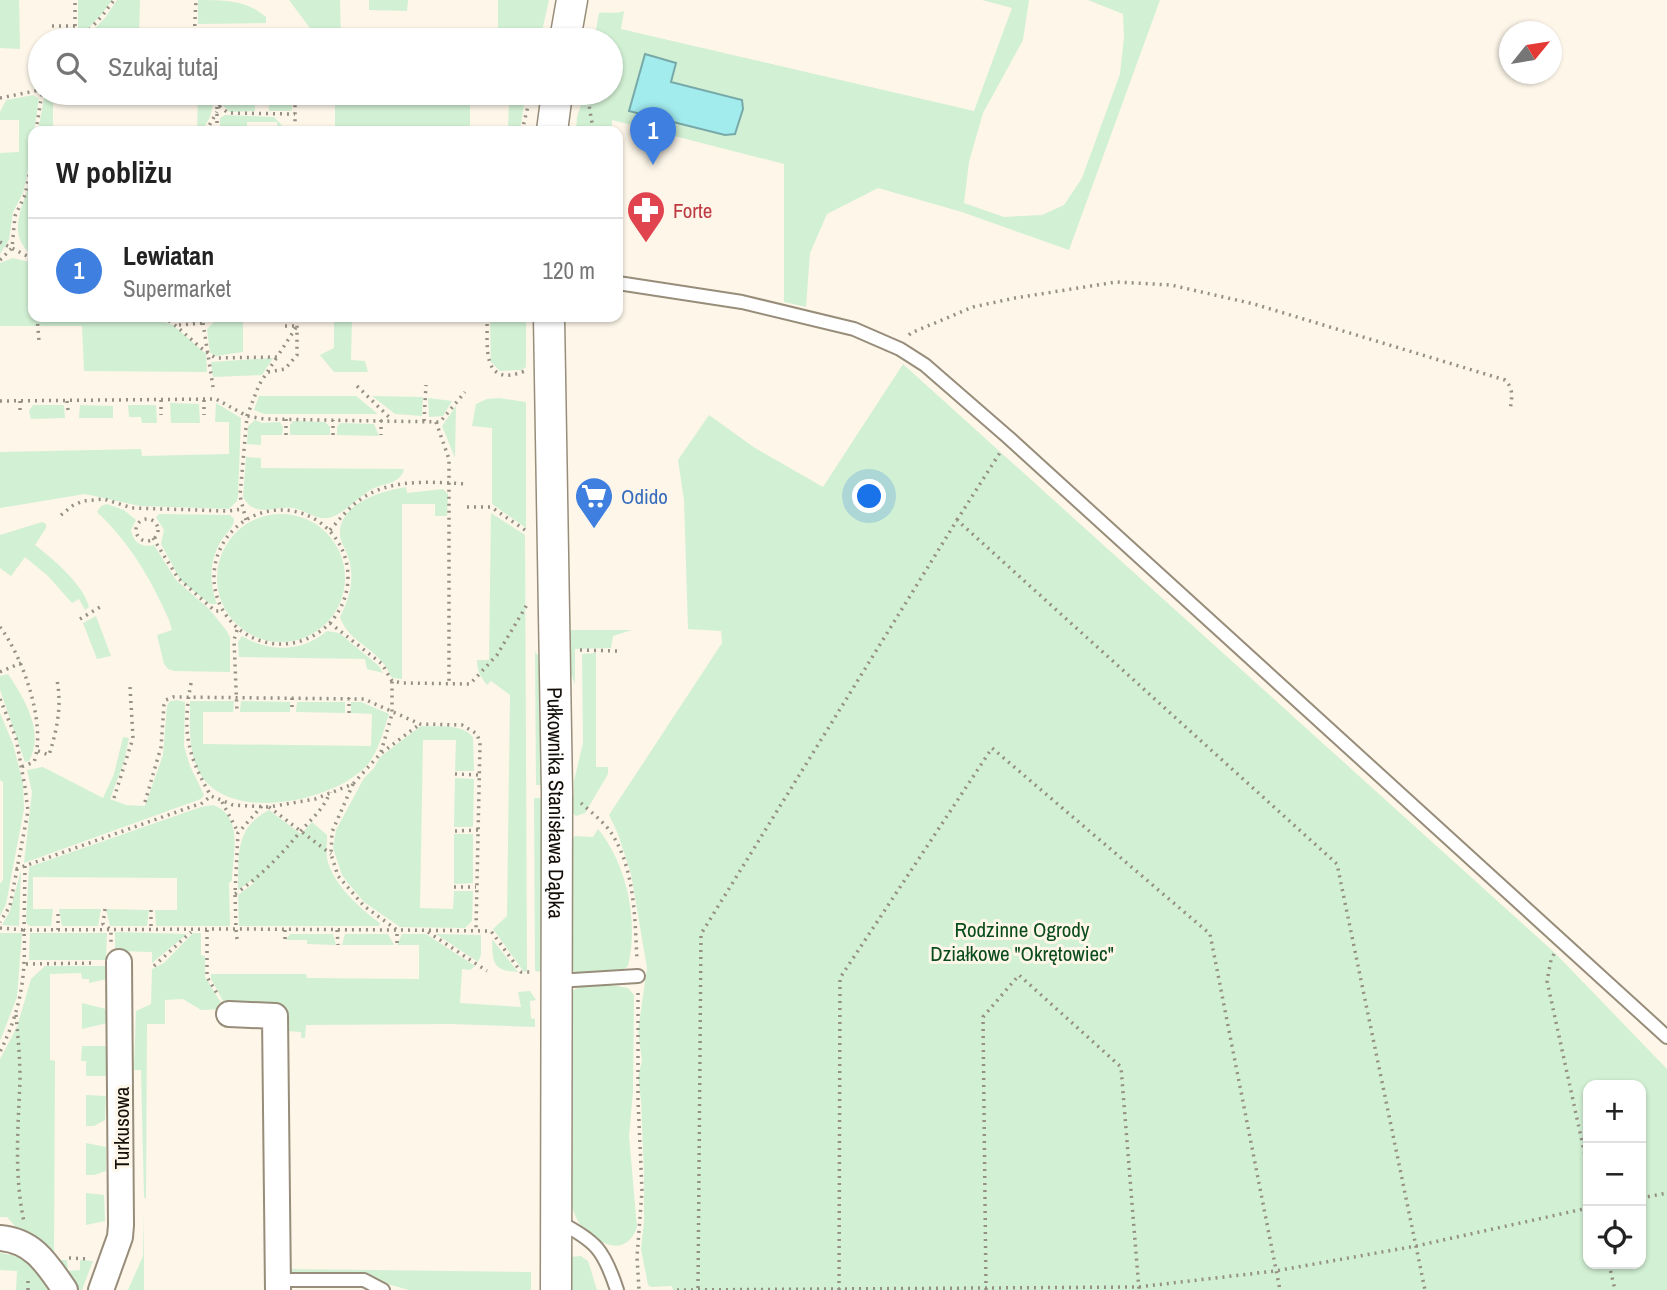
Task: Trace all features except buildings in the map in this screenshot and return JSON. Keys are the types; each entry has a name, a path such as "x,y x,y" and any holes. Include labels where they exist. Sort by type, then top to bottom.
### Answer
{"street":[{"path":"567,28 572,0"},
{"path":"553,126 555,105"},
{"name":"Pułkownika Stanisława Dąbka","path":"549,322 556,744 544,977 556,1220 556,1290"},
{"name":"Turkusowa","path":"101,1290 117,1248 121,1225 119,962"},
{"path":"229,1014 275,1016 278,1285"},
{"path":"0,1238 18,1241 37,1252 65,1290"}],"lane":[{"path":"623,284 694,293 854,329 900,349 925,365 1009,438 1667,1037"},
{"path":"544,977 638,976"},
{"path":"556,1220 586,1236 608,1261 617,1290"},
{"path":"278,1285 364,1280 383,1290"}],"path":[{"path":"52,26 75,26 75,0"},
{"path":"90,28 114,0"},
{"path":"195,28 196,0"},
{"path":"0,98 28,93"},
{"path":"37,126 39,105"},
{"path":"295,105 295,126"},
{"path":"523,126 529,105"},
{"path":"589,105 592,126"},
{"path":"218,107 228,113 295,114"},
{"path":"208,126 218,107"},
{"path":"217,126 218,107"},
{"path":"0,260 12,248 15,216 25,195 28,180"},
{"path":"0,242 28,256"},
{"path":"900,349 911,332 973,307 1116,282 1171,285 1254,304 1505,380 1511,388 1510,410"},
{"path":"37,322 39,341"},
{"path":"171,322 216,358 277,357"},
{"path":"267,372 279,372 291,364 297,355 297,322"},
{"path":"487,322 488,363 493,371 502,375 518,374 530,369"},
{"path":"176,325 203,323 213,387"},
{"path":"282,326 297,326"},
{"path":"246,520 240,496 247,416 259,386 297,326"},
{"path":"424,421 426,385"},
{"path":"357,386 391,420"},
{"path":"0,401 216,399 247,416 440,422 465,392"},
{"path":"117,400 118,409"},
{"path":"161,400 161,415"},
{"path":"204,400 204,415"},
{"path":"20,401 20,411"},
{"path":"68,401 68,410"},
{"path":"286,419 286,435"},
{"path":"381,419 381,435"},
{"path":"333,420 333,435"},
{"path":"436,422 449,459 449,684"},
{"path":"698,1288 701,933 1009,438"},
{"path":"330,530 361,499 380,490 417,482 467,484"},
{"path":"61,515 83,501 104,499 132,508 228,511 243,509"},
{"path":"467,507 491,507 529,533"},
{"path":"145,519 154,521 158,533 153,538 144,540 138,535 137,527 145,519 146,508"},
{"path":"281,509 309,515 330,530 344,552 349,577 344,602 330,623 309,638 284,644 260,641 237,630 222,611 214,588 215,559 229,533 252,515 281,509"},
{"path":"957,520 1337,864 1425,1290"},
{"path":"443,524 449,524"},
{"path":"153,538 185,587 215,611 222,611"},
{"path":"442,567 449,566"},
{"path":"392,681 470,684 497,655 530,600"},
{"path":"80,619 100,607"},
{"path":"442,611 449,611"},
{"path":"330,623 382,664 392,681 392,711 380,754"},
{"path":"0,627 27,676 34,712 38,751 34,762 21,767"},
{"path":"237,630 234,640 237,712"},
{"path":"442,655 449,654"},
{"path":"0,672 21,663"},
{"path":"38,751 49,755 56,734 60,695 57,680"},
{"path":"191,683 187,741 196,770 211,796 233,805 269,807 315,799 353,784"},
{"path":"114,798 134,738 130,687"},
{"path":"145,802 161,747 164,705 166,700 173,697 364,699 420,724 462,725 477,734 480,743 476,930"},
{"path":"292,698 292,712"},
{"path":"349,698 349,713"},
{"path":"0,699 16,738 27,811 9,906 0,922"},
{"path":"0,709 7,715"},
{"path":"397,930 364,906 338,876 331,854 332,832 353,784 380,754 420,724"},
{"path":"838,1289 841,978 992,748 1210,934 1280,1290"},
{"path":"455,774 479,775"},
{"path":"234,894 281,856 326,802 330,792"},
{"path":"16,869 200,804 211,796"},
{"path":"221,800 238,833 234,894 237,939"},
{"path":"238,833 262,806"},
{"path":"269,807 331,854"},
{"path":"595,817 612,833 629,881 634,911 638,976 638,1100 642,1191 637,1257 639,1290"},
{"path":"454,831 478,830"},
{"path":"0,1052 16,1015 23,989 26,964 24,866"},
{"path":"454,887 477,887"},
{"path":"58,909 58,930"},
{"path":"151,910 151,930"},
{"path":"0,928 491,931 522,972 544,977"},
{"path":"207,930 207,977 229,1014"},
{"path":"285,930 285,940"},
{"path":"337,930 338,944"},
{"path":"397,930 397,945"},
{"path":"426,930 487,971"},
{"path":"153,966 193,931"},
{"path":"1563,941 1551,960 1547,981 1583,1147"},
{"path":"26,964 119,962"},
{"path":"986,1290 983,1017 1019,975 1121,1067 1138,1289"},
{"path":"16,1015 20,1078 17,1126 19,1199 27,1246 28,1290"},
{"path":"1646,1197 1667,1193"},
{"path":"677,1290 1138,1289 1275,1270 1416,1245 1583,1209"},
{"path":"1610,1269 1615,1290"}],"green space":[{"path":"0,0 19,0 20,49 0,48"},
{"path":"78,0 112,0 89,28 78,28"},
{"path":"117,0 140,0 139,28 95,28"},
{"path":"198,0 243,4 259,11 266,17 266,23 198,24"},
{"path":"289,0 340,0 341,28 310,28"},
{"path":"369,0 408,0 407,11 369,10"},
{"path":"498,0 549,0 543,28 498,28"},
{"path":"982,0 1029,0 1023,40 983,113 969,162 964,203 1004,217 1042,215 1064,205 1082,178 1120,74 1124,37 1123,14 1088,0 1160,0 1069,250 962,212 878,188 827,214 810,253 806,307 784,302 784,164 612,120 612,126 576,126 581,105 623,105 623,29 974,111 1012,8"},
{"path":"624,11 621,28 596,28 599,13"},
{"path":"28,96 28,105 38,105 35,126 28,126 28,170 23,193 13,212 9,240 0,254 0,153 19,152 19,120 0,120 0,112 6,100"},
{"path":"43,105 53,105 53,126 39,126"},
{"path":"198,105 213,105 205,126 197,126"},
{"path":"222,105 255,105 255,111 230,112"},
{"path":"268,105 292,105 292,111 269,111"},
{"path":"335,105 470,105 470,126 335,126"},
{"path":"509,105 524,105 521,126 508,126"},
{"path":"225,115 274,117 282,126 277,126 277,122 247,122 247,126 220,126 220,118"},
{"path":"28,187 28,250 19,237 20,215"},
{"path":"13,258 28,262 28,322 165,322 173,325 206,354 207,372 84,371 82,326 0,326 0,263"},
{"path":"214,322 243,322 243,352 216,356 210,353 207,329"},
{"path":"334,322 352,322 351,360 365,361 368,372 334,372 320,355 334,348"},
{"path":"490,322 526,322 526,367 521,370 500,371 491,362"},
{"path":"273,358 262,375 213,377 211,362"},
{"name":"Rodzinne Ogrody Działkowe \"Okrętowiec\"","path":"903,364 1555,953 1667,1069 1667,1290 673,1290 672,1286 648,1285 641,1249 644,1173 638,1077 642,1061 638,1031 647,968 631,874 609,815 722,643 721,631 688,629 684,500 678,460 709,415 755,448 823,487"},
{"path":"259,396 356,396 378,414 264,414 254,410"},
{"path":"372,396 423,397 422,416 395,414"},
{"path":"428,398 452,401 443,416 429,417"},
{"path":"499,398 526,402 526,528 492,504 492,428 472,426 476,404"},
{"path":"170,403 199,404 200,423 171,423"},
{"path":"216,403 241,418 238,496 229,509 140,506 85,494 0,508 0,452 141,449 142,456 229,454 229,422 215,422"},
{"path":"33,405 64,405 65,418 31,419 29,411"},
{"path":"80,405 113,406 113,418 79,418"},
{"path":"128,405 156,405 157,423 142,423 141,417 129,417"},
{"path":"456,406 455,458 442,426"},
{"path":"255,420 262,423 280,422 283,427 282,435 261,435 261,445 247,444 248,426"},
{"path":"293,421 325,422 330,427 330,435 290,435"},
{"path":"340,423 374,424 379,436 337,435"},
{"path":"246,457 261,458 261,468 404,469 396,480 374,488 341,513 324,518 292,508 263,510 251,506 243,497"},
{"path":"406,487 407,493 443,489 448,494 447,516 435,516 435,504 402,504 402,679 392,678 378,657 353,637 343,625 340,617 349,594 351,571 340,534 342,523 354,507 374,495"},
{"path":"107,504 124,510 136,520 131,530 136,541 145,546 154,545 176,580 209,609 226,630 230,637 230,672 174,671 164,664 157,635 172,630 169,620 139,562 120,536 97,512 101,506"},
{"path":"491,513 525,535 527,971 524,972 493,929 507,916 510,695 491,681 487,685 477,664 477,660 489,660"},
{"path":"159,514 230,515 234,519 232,527 218,546 213,562 212,579 217,604 210,604 181,581 161,544 164,530 156,517"},
{"path":"281,514 305,519 326,533 340,554 345,578 340,602 326,623 305,637 281,642 257,637 236,623 222,602 217,578 222,554 236,533 257,519"},
{"path":"42,522 46,524 46,528 35,545 81,590 89,607 85,610 79,599 72,603 48,576 25,557 11,576 0,568 0,535"},
{"path":"96,616 111,656 97,659 83,623"},
{"path":"568,630 632,630 613,636 611,648 575,649 575,685 568,664"},
{"path":"327,631 339,633 379,666 383,673 367,669 365,659 239,657 238,642 242,636 264,645 286,648 307,643"},
{"path":"535,652 543,660 543,785 536,785"},
{"path":"596,653 596,767 608,767 608,774 585,813 576,816 571,811 567,798 574,796 574,781 583,743 582,654"},
{"path":"8,674 26,704 34,727 33,750 29,761 25,762 0,690 0,676"},
{"path":"170,701 185,702 184,746 204,795 201,799 24,863 32,792 27,770 43,767 103,798 114,774 123,737 129,738 124,762 110,799 126,805 145,806 163,755 167,706"},
{"path":"190,701 234,701 233,712 203,712 203,744 371,746 372,714 351,713 351,702 361,702 389,714 372,759 346,782 306,797 262,803 241,801 222,794 201,775 191,744"},
{"path":"241,701 290,702 290,712 240,712"},
{"path":"297,702 345,702 345,713 296,712"},
{"path":"0,713 13,744 23,783 24,809 6,904 0,916 0,884 3,880 3,782 0,780"},
{"path":"421,726 456,728 473,737 474,771 455,771 456,740 423,740 420,908 453,909 454,891 473,891 472,921 465,928 400,927 364,902 342,875 333,848 336,830 364,778 380,757"},
{"path":"455,778 474,779 473,827 454,827"},
{"path":"534,798 543,798 544,967 541,972 535,971"},
{"path":"213,805 223,810 233,827 235,848 232,880 229,883 230,926 156,926 155,910 177,910 177,878 33,877 33,909 53,909 51,926 29,926 26,922 29,867"},
{"path":"269,810 301,834 312,822 327,835 327,858 334,876 355,903 380,923 379,926 239,926 238,895 254,883 251,881 238,890 241,844 250,825"},
{"path":"598,829 608,843 623,876 632,931 628,966 615,972 600,974 570,971 570,841 575,836 593,837"},
{"path":"454,834 473,834 473,883 454,884"},
{"path":"21,870 19,926 2,925 10,911"},
{"path":"59,909 101,909 98,926 62,926"},
{"path":"106,909 149,910 147,926 110,926"},
{"path":"115,932 187,934 152,963 152,952 118,951 115,959"},
{"path":"0,933 22,933 17,997 0,1041"},
{"path":"30,933 107,933 106,960 29,960"},
{"path":"193,933 201,933 205,977 225,1009 201,1010 183,999 165,1000 165,1024 147,1024 146,1199 141,1070 134,1070 136,1011 151,1004 152,969 164,963"},
{"path":"290,934 333,934 336,945 286,940"},
{"path":"345,934 388,934 394,945 342,945"},
{"path":"402,934 426,934 475,966 470,970 462,969 460,1003 521,1007 518,992 530,991 536,1000 530,1001 531,1018 535,1019 535,1027 450,1024 306,1025 305,1038 301,1038 301,1032 287,1031 286,1010 228,1010 211,979 211,974 306,974 307,978 419,979 419,945 397,945"},
{"path":"436,934 481,935 481,955 478,962"},
{"path":"492,939 518,972 498,967 494,959"},
{"path":"45,966 107,966 107,979 89,983 89,979 82,979 81,973 50,974 50,1060 55,1061 54,1255 24,1236 7,1217 0,1217 0,1059 17,1027 31,979"},
{"path":"605,984 628,988 634,995 633,1092 629,1136 637,1227 626,1243 618,1246 602,1242 586,1231 580,1224 569,1198 569,994 581,987"},
{"path":"82,1003 106,1009 107,1023 82,1029"},
{"path":"82,1046 106,1046 106,1076 86,1076 86,1061 81,1061"},
{"path":"86,1095 106,1096 105,1120 94,1126 86,1126"},
{"path":"86,1143 106,1147 106,1171 86,1175"},
{"path":"86,1193 104,1195 105,1221 86,1225"},
{"path":"144,1213 144,1290 128,1290 143,1256"},
{"path":"0,1253 24,1260 48,1290 16,1290 17,1271 0,1270"},
{"path":"581,1256 588,1261 597,1290 571,1290 567,1277 570,1257"},
{"path":"52,1260 67,1260 68,1271 80,1270 80,1260 93,1261 82,1290 72,1290"},
{"path":"292,1269 531,1272 531,1290 409,1290 359,1276 292,1276"}],"water":[{"path":"645,54 676,63 671,82 742,100 743,109 735,134 725,135 629,111"}],"place":[{"name":"Lewiatan","path":"653,165"},
{"name":"Forte","path":"646,244"},
{"name":"Odido","path":"594,530"}]}
